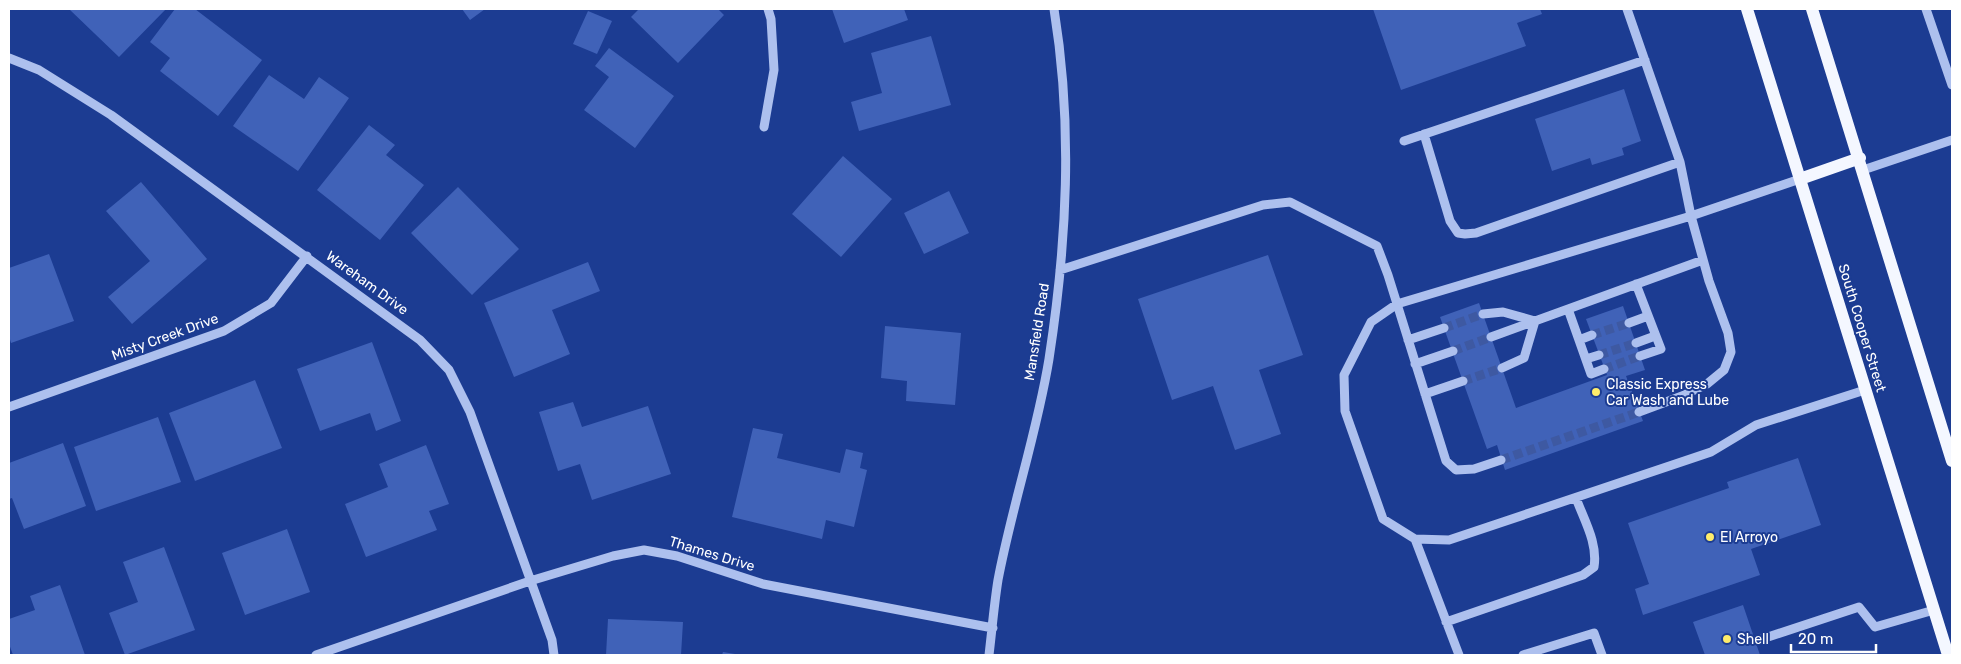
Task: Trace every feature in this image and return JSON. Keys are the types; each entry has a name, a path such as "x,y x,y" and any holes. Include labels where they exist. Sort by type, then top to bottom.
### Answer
{"main road":[{"name":"South Cooper Street","path":"1747,9 1948,655"},
{"path":"1812,9 1952,461"},
{"path":"1800,179 1861,164"}],"street":[{"path":"764,127 774,70 771,19 768,9"},
{"name":"Mansfield Road","path":"989,655 998,580 1048,360 1063,253 1067,138 1061,52 1054,9"},
{"path":"1627,9 1680,162 1691,216 1703,260 1728,333 1732,352 1724,370 1707,384 1639,412"},
{"path":"1926,9 1952,85"},
{"name":"Wareham Drive","path":"9,58 39,70 111,114 420,340 449,370 470,412 552,640 554,655"},
{"path":"1404,141 1645,60"},
{"path":"1424,134 1450,221 1458,233 1465,234 1476,233 1680,162"},
{"path":"1861,164 1952,140"},
{"path":"1800,179 1691,216 1397,304 1371,322 1344,375 1345,411 1383,518 1415,540 1449,540 1711,452 1756,425 1865,390"},
{"path":"1060,270 1263,205 1290,202 1377,246 1446,461 1456,470 1474,470 1501,460"},
{"name":"Misty Creek Drive","path":"9,407 224,331 271,303 307,256"},
{"path":"1491,337 1703,260"},
{"path":"1636,284 1661,349 1640,356"},
{"path":"1568,309 1591,374 1604,369"},
{"path":"1483,314 1503,312 1535,321"},
{"path":"1629,323 1648,316"},
{"path":"1502,368 1524,358 1535,321"},
{"path":"1408,340 1444,328"},
{"path":"1579,340 1592,335"},
{"path":"1636,343 1655,336"},
{"path":"1416,364 1453,351"},
{"path":"1586,359 1599,355"},
{"path":"1425,394 1463,381"},
{"path":"1446,622 1583,574 1594,566 1596,556 1594,545 1576,498"},
{"path":"1415,540 1459,655"},
{"name":"Thames Drive","path":"316,655 530,581 613,556 644,550 677,556 763,584 993,628"},
{"path":"1759,640 1859,607 1875,627 1934,610"},
{"path":"1522,655 1594,633 1602,655"}],"building":[{"path":"69,9 166,9 119,57"},
{"path":"175,9 195,9 262,60 218,116 160,71 170,58 150,42"},
{"path":"462,9 485,9 470,20"},
{"path":"639,9 718,9 724,15 678,63 631,17"},
{"path":"832,9 904,9 908,20 844,43"},
{"path":"1373,9 1540,9 1542,14 1517,23 1526,46 1401,90"},
{"path":"588,11 612,21 597,54 573,44"},
{"path":"931,36 951,105 859,131 851,102 882,93 871,53"},
{"path":"609,48 674,96 635,148 584,110 609,77 595,66"},
{"path":"269,75 304,99 319,77 349,98 298,171 233,126"},
{"path":"1624,89 1641,141 1622,148 1624,155 1592,165 1590,158 1552,171 1535,119"},
{"path":"369,125 395,145 386,155 424,185 380,240 317,190"},
{"path":"843,156 892,199 841,257 792,214"},
{"path":"141,182 207,259 132,324 108,297 150,261 106,211"},
{"path":"458,187 519,249 472,295 411,233"},
{"path":"949,191 969,233 924,254 904,213"},
{"path":"49,254 74,321 11,343 9,336 9,268"},
{"path":"1268,255 1303,355 1259,370 1281,434 1235,450 1213,386 1172,400 1138,299"},
{"path":"588,262 600,291 552,310 570,354 514,377 484,303"},
{"name":"Classic Express Car Wash and Lube","path":"1479,303 1516,408 1607,375 1586,319 1623,306 1645,370 1626,376 1643,421 1505,470 1497,445 1487,449 1440,317"},
{"path":"885,326 961,333 955,405 906,401 907,381 881,378"},
{"path":"372,342 401,421 376,431 370,413 320,431 297,369"},
{"path":"255,380 282,448 195,481 169,413"},
{"path":"573,402 582,427 648,406 671,474 592,500 580,464 558,471 539,412"},
{"path":"158,417 181,482 96,511 74,447"},
{"path":"753,428 783,434 777,458 840,473 846,449 863,453 860,468 867,470 854,527 826,520 822,539 732,517"},
{"path":"63,443 86,506 24,529 12,498 9,499 9,463"},
{"path":"426,445 449,504 429,511 437,530 366,557 345,504 388,487 379,464"},
{"name":"El Arroyo","path":"1798,458 1821,525 1751,549 1760,575 1643,615 1635,589 1649,584 1628,523 1729,488 1727,482"},
{"path":"287,529 310,592 245,615 222,553"},
{"path":"164,547 195,630 125,655 109,613 138,602 123,562"},
{"path":"60,585 85,655 13,655 9,644 9,619 35,610 30,596"},
{"name":"Shell","path":"1743,605 1760,655 1705,655 1693,622"},
{"path":"608,619 683,622 681,655 606,655"},
{"path":"723,652 735,654 722,655"}],"tunnel":[{"path":"1444,328 1483,314"},
{"path":"1592,335 1629,323"},
{"path":"1453,351 1491,337"},
{"path":"1599,355 1636,343"},
{"path":"1604,369 1640,356"},
{"path":"1463,381 1502,368"},
{"path":"1501,460 1639,412"}],"place":[{"name":"Classic Express Car Wash and Lube","path":"1596,392"},
{"name":"El Arroyo","path":"1710,537"},
{"name":"Shell","path":"1727,639"}]}
